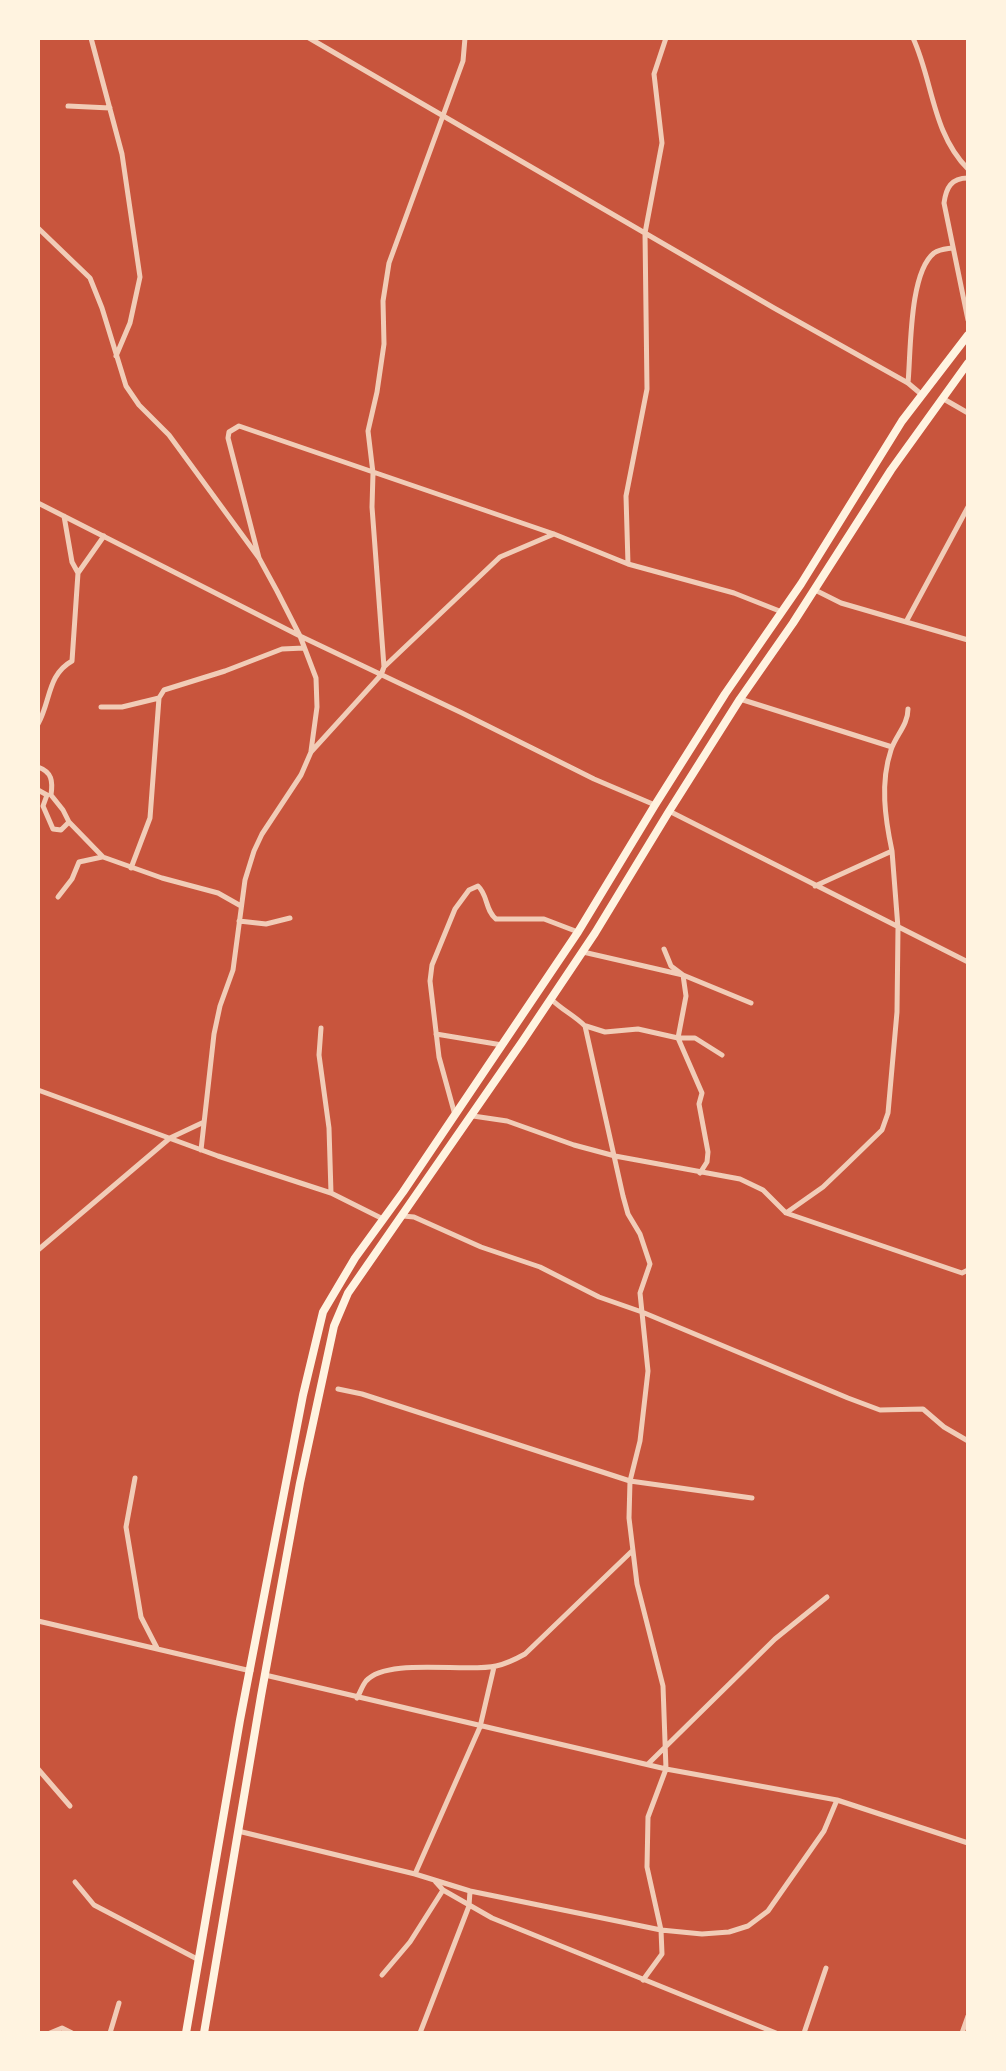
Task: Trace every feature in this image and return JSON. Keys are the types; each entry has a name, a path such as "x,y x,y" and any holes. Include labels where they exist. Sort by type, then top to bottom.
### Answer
{"main road":[{"path":"186,2033 224,1810 303,1395 323,1312 337,1285 578,932 725,694 783,612 921,394 968,335"},
{"path":"204,2033 264,1675 303,1468 334,1326 348,1293 473,1116 583,952 740,699 941,398 968,363"}],"street":[{"path":"91,38 122,154 140,277 130,323 115,357"},
{"path":"309,38 908,383 921,394"},
{"path":"311,752 381,675 384,667 368,431 384,344 384,285 389,263 463,61 465,38"},
{"path":"913,38 939,123 968,169"},
{"path":"628,564 626,496 647,389 645,233 662,143 654,74 667,39"},
{"path":"68,106 110,108"},
{"path":"968,178 951,183 946,190 944,203 968,320"},
{"path":"38,228 90,278 126,386 139,405 169,435 259,558 300,636 316,678 317,707 311,752 301,775 254,851 241,906 233,970 214,1034 201,1150"},
{"path":"908,383 912,313 918,282 937,250 952,248"},
{"path":"941,398 968,413"},
{"path":"259,558 228,438 229,432 239,426 554,534 628,564 734,593 783,612"},
{"path":"38,503 300,636 594,779 655,805"},
{"path":"906,622 968,507"},
{"path":"63,515 72,562 78,573"},
{"path":"384,667 500,557 554,534"},
{"path":"38,724 49,702 56,674 72,661 78,573 104,536"},
{"path":"814,590 841,603 968,640"},
{"path":"131,868 150,818 159,698 164,690 282,649 304,648"},
{"path":"101,707 122,707 159,698"},
{"path":"740,699 892,747"},
{"path":"786,1213 823,1187 882,1130 888,1113 897,1012 898,928 884,796 892,747 908,720 908,709"},
{"path":"38,767 48,772 53,781 43,806 53,829 61,830 69,822"},
{"path":"38,790 49,795 69,822 103,857 218,893 241,906"},
{"path":"669,811 968,962"},
{"path":"815,886 892,851"},
{"path":"58,897 72,879 79,862 103,857"},
{"path":"455,1115 439,1057 431,996 432,965 455,909 469,890 478,886 483,891 490,914 496,919 544,919 578,932"},
{"path":"239,921 266,924 290,918"},
{"path":"664,949 671,966 683,975 686,996 678,1038 702,1093 699,1104 708,1152 707,1162 700,1173"},
{"path":"583,952 683,975 751,1003"},
{"path":"551,999 585,1026 605,1032 638,1029 678,1038 695,1038 722,1055"},
{"path":"585,1026 628,1214 650,1258 640,1293 648,1371 640,1441 630,1481 631,1551 661,1675 667,1746 666,1769 648,1817 647,1867 661,1930 662,1954 643,1980"},
{"path":"321,1028 319,1055 329,1128 331,1193"},
{"path":"436,1034 502,1045"},
{"path":"38,1090 201,1150 331,1193 383,1219"},
{"path":"473,1116 507,1121 615,1156 752,1183 786,1213 962,1273 968,1270"},
{"path":"38,1250 170,1138 205,1122"},
{"path":"402,1216 414,1217 481,1247 511,1255 599,1297 880,1410 923,1409 944,1427 968,1441"},
{"path":"338,1389 362,1394 630,1481 752,1498"},
{"path":"135,1478 126,1527 141,1617 157,1648"},
{"path":"357,1698 366,1681 377,1674 418,1667 494,1667 525,1654 631,1551"},
{"path":"648,1764 775,1639 827,1597"},
{"path":"38,1621 251,1671"},
{"path":"415,1874 480,1727 494,1667"},
{"path":"264,1675 666,1769 837,1800 968,1843"},
{"path":"38,1769 70,1806"},
{"path":"237,1831 415,1874 470,1891 661,1930 702,1934 729,1932 757,1921 768,1911 824,1831 837,1800"},
{"path":"434,1881 443,1890 492,1918 776,2033"},
{"path":"75,1882 94,1905 199,1960"},
{"path":"382,1975 410,1942 443,1890"},
{"path":"420,2033 469,1906 470,1891"},
{"path":"804,2033 826,1968"},
{"path":"110,2033 119,2003"},
{"path":"962,2033 968,2016"},
{"path":"50,2033 62,2028 72,2033"}]}
